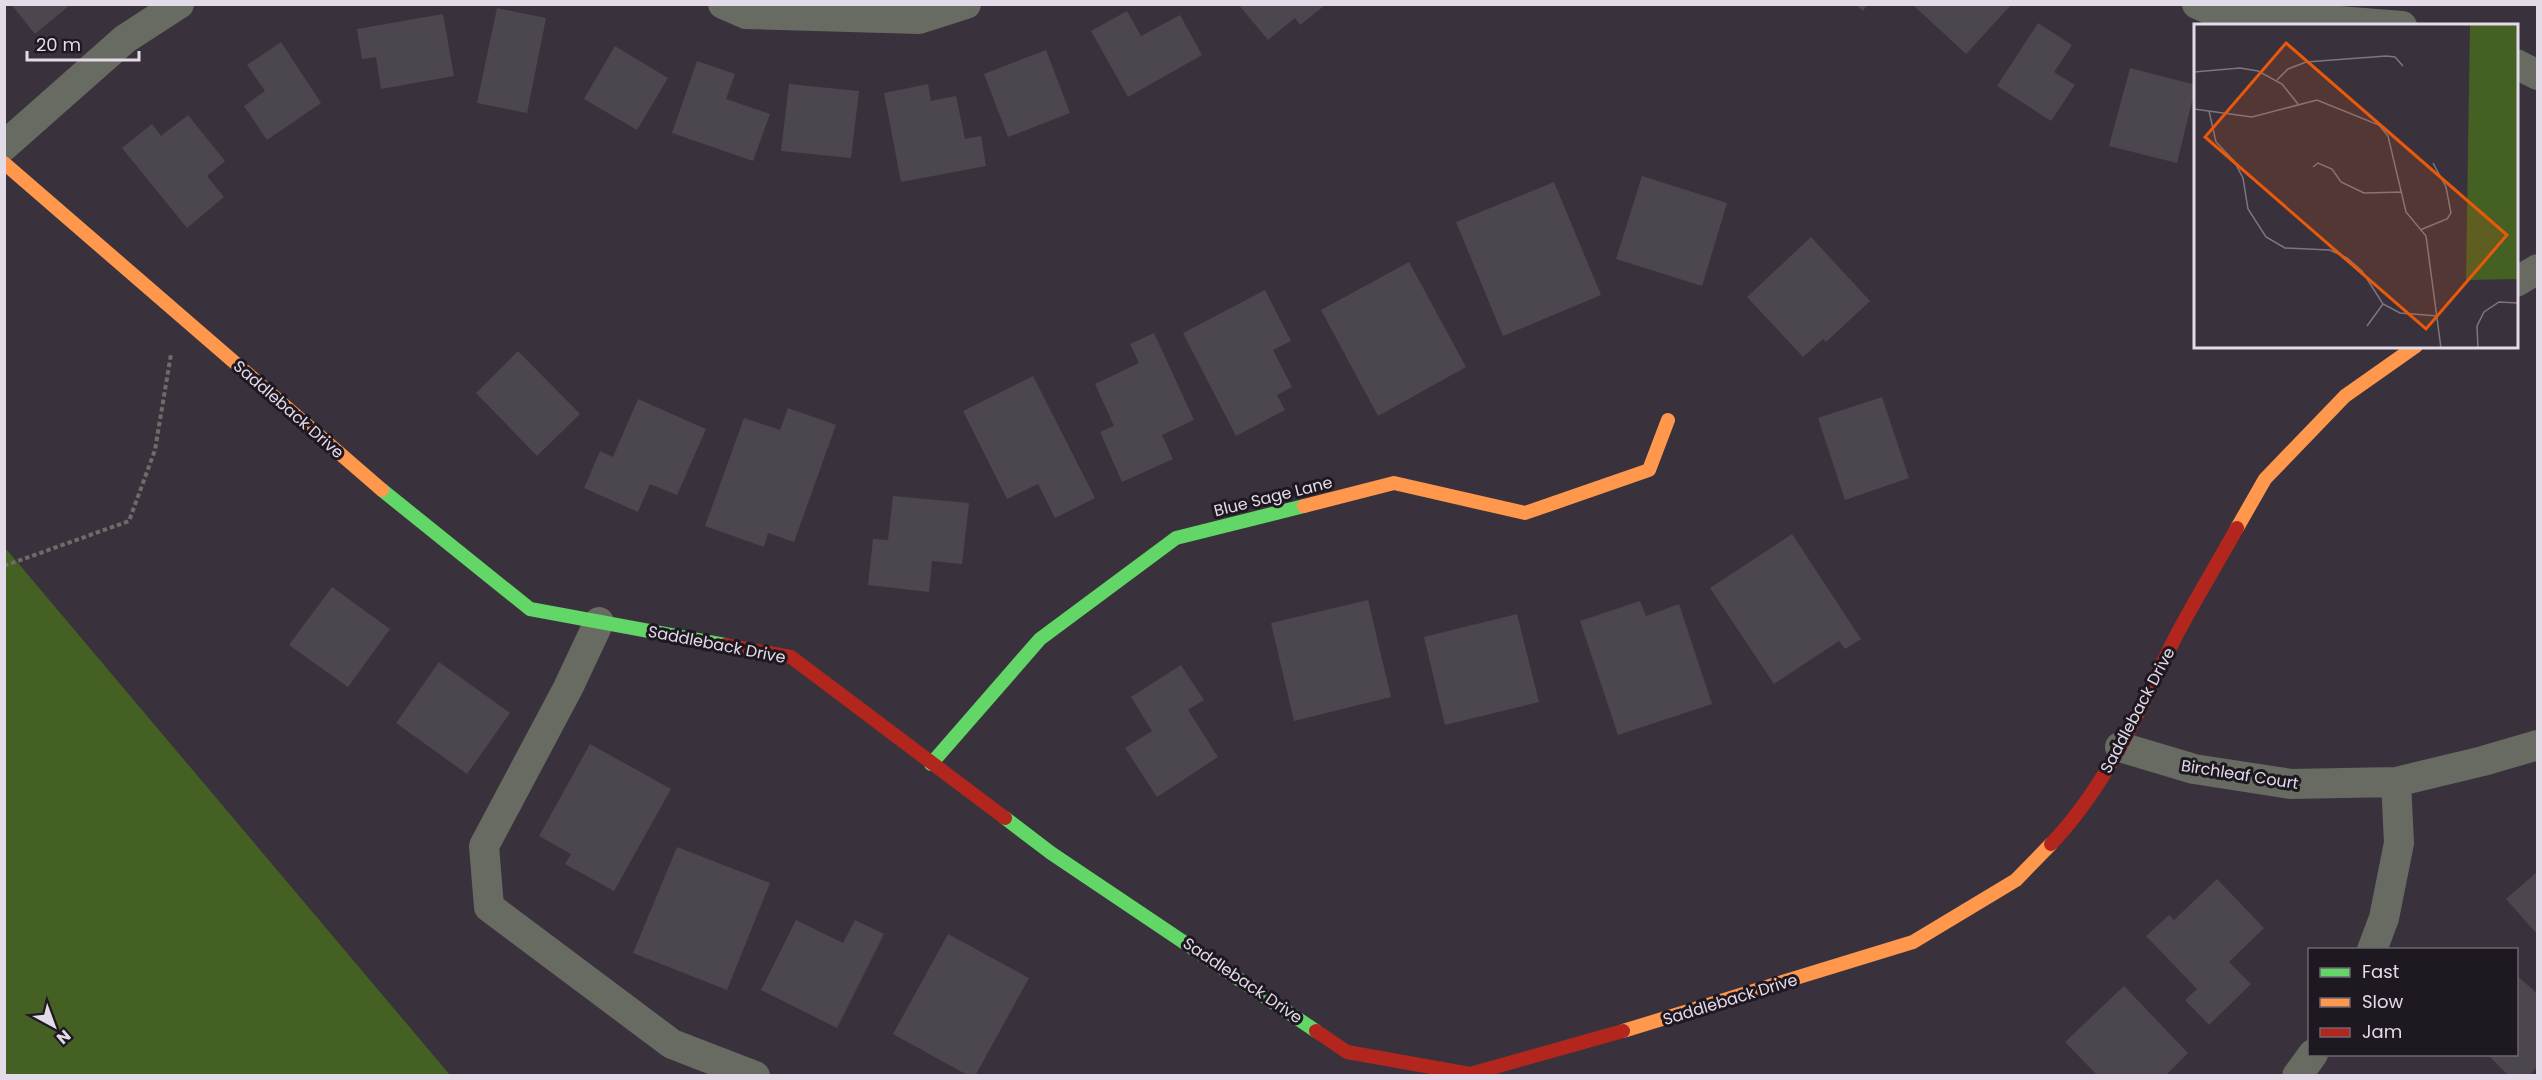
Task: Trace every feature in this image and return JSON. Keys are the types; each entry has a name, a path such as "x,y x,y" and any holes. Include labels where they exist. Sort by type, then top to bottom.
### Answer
{"street":[{"path":"4,146 125,39 179,4"},
{"path":"723,4 746,14 919,19 966,4"},
{"path":"2197,4 2213,11 2378,24"},
{"path":"2518,65 2538,75"},
{"name":"Saddleback Drive","path":"4,163 397,503 530,609 791,657 1051,853 1347,1052 1470,1074 1678,1016 1913,942 2016,880 2070,824 2121,747 2179,631 2265,479 2345,396 2413,348"},
{"path":"2518,281 2538,269"},
{"name":"Blue Sage Lane","path":"932,764 1040,639 1176,538 1394,483 1525,513 1649,470 1668,420"},
{"path":"599,622 568,688 484,846 489,907 672,1044 756,1076"},
{"name":"Birchleaf Court","path":"2121,747 2194,769 2291,784 2396,782 2538,745"},
{"path":"2373,948 2384,918 2399,843 2396,782"},
{"path":"2297,1076 2312,1056"}],"path":[{"path":"4,566 129,521 155,450 177,313"}],"green space":[{"path":"7,550 450,1075 5,1075 4,552"}],"building":[{"path":"11,4 71,4 35,34"},
{"path":"1238,4 1322,4 1324,6 1300,25 1295,18 1268,40"},
{"path":"1855,4 1868,4 1863,11"},
{"path":"1912,4 2012,4 1966,54"},
{"path":"497,8 546,18 527,113 477,103"},
{"path":"1127,11 1141,36 1180,15 1202,55 1128,97 1091,31"},
{"path":"443,14 454,76 381,89 376,57 362,59 357,29"},
{"path":"2038,23 2072,45 2054,72 2075,85 2051,121 1997,86"},
{"path":"281,42 321,103 267,140 244,106 265,91 247,65"},
{"path":"615,46 668,78 637,130 584,99"},
{"path":"1046,50 1070,113 1008,137 984,74"},
{"path":"697,61 735,74 726,99 770,114 753,161 672,133"},
{"path":"2130,68 2194,84 2194,93 2177,163 2109,146"},
{"path":"789,84 859,91 851,158 781,151"},
{"path":"928,84 931,101 956,96 965,139 981,136 986,166 901,182 884,93"},
{"path":"188,115 225,161 207,176 224,197 187,228 122,148 152,124 161,136"},
{"path":"1642,176 1727,203 1702,286 1616,259"},
{"path":"1554,182 1601,295 1503,336 1456,222"},
{"path":"1811,237 1870,301 1826,342 1823,339 1803,357 1747,297"},
{"path":"1409,262 1466,367 1378,416 1321,310"},
{"path":"1265,290 1291,341 1273,350 1292,387 1277,395 1285,410 1236,436 1183,333"},
{"path":"1154,333 1194,420 1162,435 1173,459 1122,482 1100,432 1114,426 1095,384 1139,363 1130,344"},
{"path":"518,351 580,414 537,456 476,393"},
{"path":"1033,376 1095,498 1055,518 1038,484 1007,499 963,411"},
{"path":"1882,397 1909,478 1845,500 1818,418"},
{"path":"638,399 706,429 677,495 650,484 638,512 584,488 600,451 613,457"},
{"path":"788,408 836,425 794,542 768,533 764,547 705,526 744,418 780,430"},
{"path":"893,496 969,503 962,564 932,561 929,592 868,585 873,539 888,540"},
{"path":"1792,534 1861,639 1845,649 1839,641 1774,684 1710,588"},
{"path":"332,587 390,629 348,687 289,645"},
{"path":"1368,600 1391,697 1294,721 1271,623"},
{"path":"1640,601 1646,616 1679,604 1712,704 1618,735 1580,621"},
{"path":"1517,614 1539,702 1445,725 1424,637"},
{"path":"439,662 510,713 467,774 396,723"},
{"path":"1181,665 1204,700 1188,710 1218,757 1157,797 1125,748 1152,731 1131,697"},
{"path":"590,744 671,789 614,891 565,864 571,854 539,836"},
{"path":"677,847 770,883 727,990 633,953"},
{"path":"2538,871 2538,935 2506,899"},
{"path":"2217,879 2264,928 2229,962 2251,984 2209,1025 2185,1000 2197,989 2146,936 2169,915 2174,920"},
{"path":"796,920 843,943 855,920 884,934 837,1028 761,990"},
{"path":"948,934 1029,978 975,1076 969,1076 893,1034"},
{"path":"2518,977 2538,994 2538,1066 2529,1076 2509,1076 2489,1056 2518,1056"},
{"path":"2124,986 2188,1053 2165,1076 2098,1076 2065,1042"}],"traffic: fast":[{"path":"382,490 530,609 725,645"},
{"path":"931,764 1040,639 1176,538 1304,506"},
{"path":"1005,818 1051,853 1316,1031"}],"traffic: slow":[{"path":"4,163 382,490"},
{"path":"2237,528 2265,479 2345,396 2413,348"},
{"path":"1304,506 1394,483 1525,513 1649,470 1668,420"},
{"path":"1623,1031 1913,942 2016,880 2051,844"}],"traffic: jam":[{"path":"2051,844 2071,821 2106,772 2183,622 2237,528"},
{"path":"725,645 791,657 1005,818"},
{"path":"1316,1031 1347,1052 1470,1074 1623,1031"}]}
